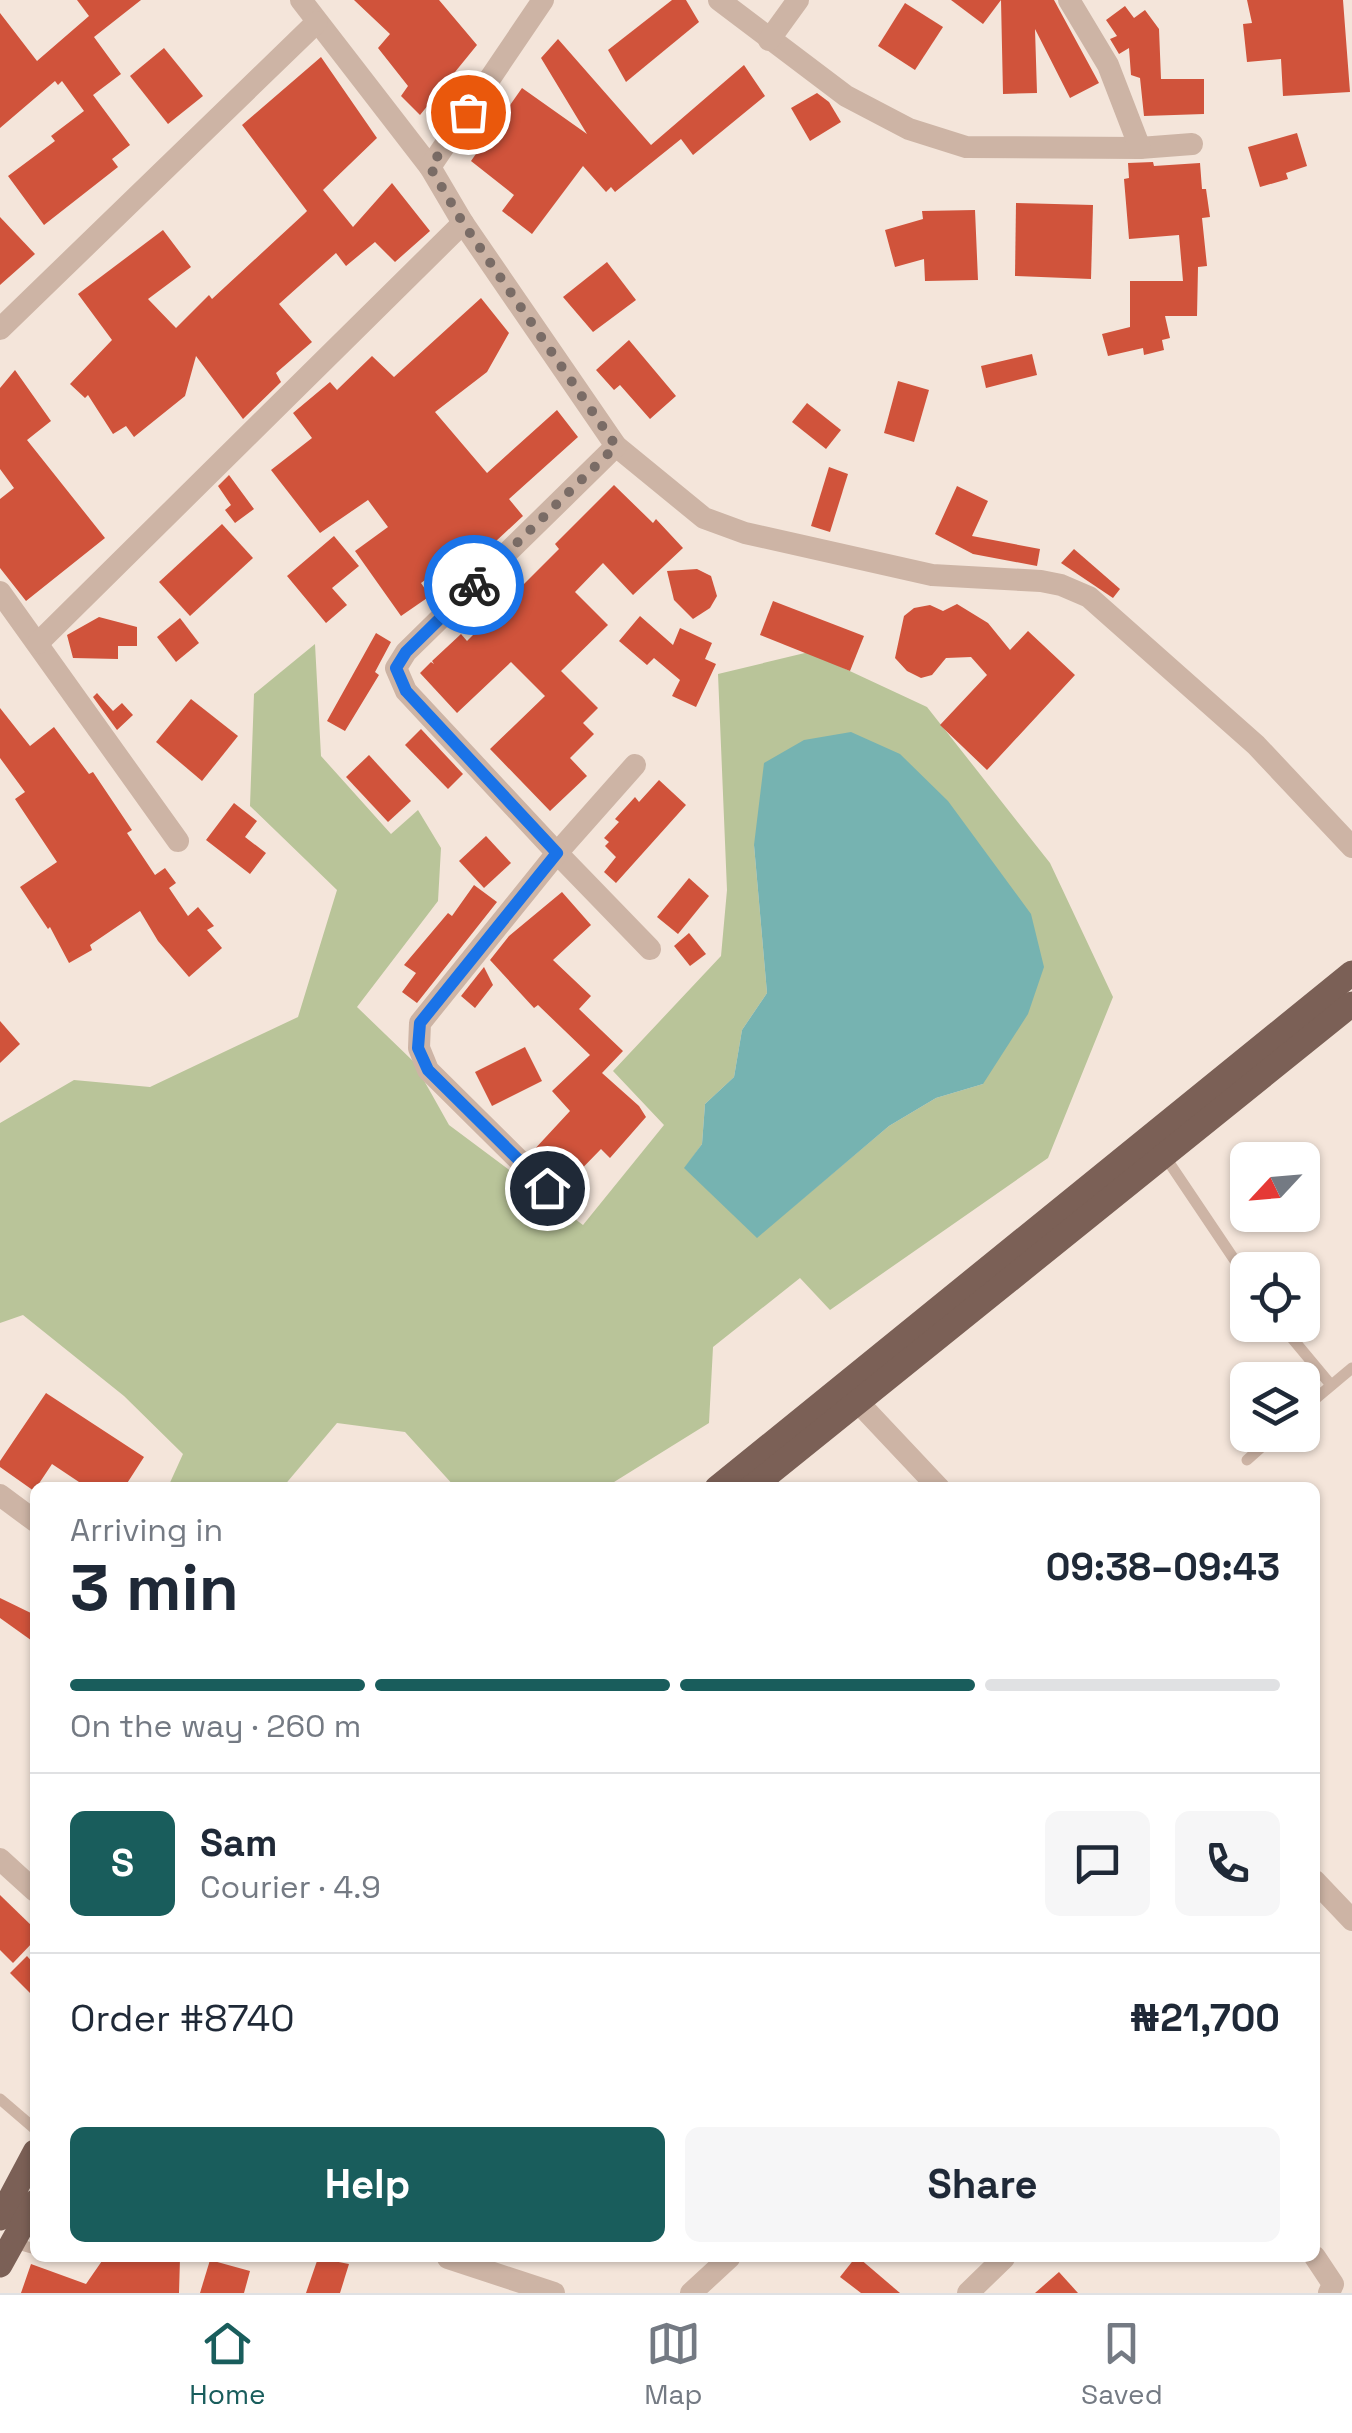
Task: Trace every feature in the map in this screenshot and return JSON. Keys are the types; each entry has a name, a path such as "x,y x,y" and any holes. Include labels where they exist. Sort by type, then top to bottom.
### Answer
{"main road":[{"path":"724,1482 1352,973"},
{"path":"759,1482 1352,1004"},
{"path":"11,2243 30,2171"},
{"path":"11,2243 30,2211"}],"street":[{"path":"301,0 430,167 463,223 616,446 704,518 745,533 932,576 1041,582 1090,596 1256,745 1352,847"},
{"path":"430,167 544,0"},
{"path":"718,0 846,96 910,129 966,147 1140,148 1192,144"},
{"path":"769,40 798,0"},
{"path":"1069,0 1108,65 1140,148"},
{"path":"0,330 317,22"},
{"path":"38,643 463,223"},
{"path":"616,446 406,652 396,668 406,691 650,949"},
{"path":"0,592 178,842"},
{"path":"547,1188 428,1070 418,1048 420,1023 557,853 635,765"},
{"path":"857,1402 933,1482"},
{"path":"0,1495 30,1517"},
{"path":"0,1859 30,1887"},
{"path":"1320,1886 1352,1920"},
{"path":"460,2262 554,2293"},
{"path":"692,2293 726,2262"},
{"path":"968,2293 995,2262"},
{"path":"1319,2262 1334,2284 1329,2293"}],"lane":[{"path":"1164,1155 1230,1253"},
{"path":"1296,1342 1331,1384"},
{"path":"1320,1394 1352,1368"},
{"path":"1247,1460 1256,1452"},
{"path":"0,2099 30,2125"}],"green space":[{"path":"315,644 321,756 391,834 418,810 441,848 438,901 357,1007 413,1061 449,1125 583,1225 664,1125 613,1071 721,956 727,890 718,674 809,652 927,707 1050,863 1113,997 1048,1158 830,1310 800,1278 713,1347 709,1423 614,1482 450,1482 405,1432 337,1423 287,1482 170,1482 183,1454 124,1396 23,1315 0,1323 0,1123 74,1080 150,1087 298,1017 337,890 250,806 254,694","holes":["754,845 983,1084 936,1098 889,1126 757,1237 685,1168 702,1144 705,1104 734,1077 742,1030 767,993"]}],"water":[{"path":"851,732 900,754 948,801 1031,914 1044,967 1028,1014 983,1084 936,1098 889,1126 757,1238 684,1168 702,1144 705,1104 734,1077 742,1030 767,993 754,845 764,763 804,740"}],"building":[{"path":"77,0 141,0 94,37 121,74 93,95 130,145 112,159 118,167 44,225 8,176 55,141 51,136 84,111 62,81 58,85 55,81 0,128 0,13 37,61 89,16"},
{"path":"354,0 439,0 477,45 420,115 401,96 408,86 378,48 390,34"},
{"path":"672,0 686,0 699,22 626,82 608,50"},
{"path":"951,0 1001,0 983,24"},
{"path":"1001,0 1054,0 1099,83 1070,98 1035,29 1037,93 1003,94"},
{"path":"1247,0 1343,0 1350,92 1283,96 1281,59 1247,62 1243,24 1252,23"},
{"path":"905,3 943,27 915,70 878,46"},
{"path":"1125,6 1134,18 1145,10 1159,29 1161,79 1204,79 1204,114 1144,116 1140,78 1131,75 1129,48 1119,54 1110,39 1117,36 1106,20"},
{"path":"558,39 651,145 744,65 765,96 693,155 681,139 615,192 611,187 606,192 583,166 532,234 502,211 514,195 471,161 522,88 587,134 541,58"},
{"path":"164,48 203,96 168,124 130,76"},
{"path":"321,57 377,138 323,190 353,227 392,183 430,231 395,262 375,242 346,266 336,253 279,304 312,342 276,373 281,382 243,419 196,356 185,396 134,437 126,426 113,434 88,395 85,398 70,384 112,340 78,294 163,230 191,267 148,299 176,328 304,214 307,211 242,125"},
{"path":"817,93 829,102 841,122 810,141 791,108"},
{"path":"1297,133 1307,166 1286,173 1288,179 1260,187 1248,147"},
{"path":"1153,162 1154,166 1200,163 1210,217 1202,218 1207,266 1198,267 1197,316 1165,316 1170,338 1162,340 1164,350 1144,355 1143,348 1108,356 1102,334 1130,327 1130,281 1183,281 1179,235 1129,239 1124,179 1129,178 1128,163"},
{"path":"1016,203 1093,205 1091,279 1015,276"},
{"path":"975,210 978,280 925,281 924,259 895,267 885,230 923,219 922,211"},
{"path":"0,217 35,254 0,285"},
{"path":"607,262 636,300 593,332 563,297"},
{"path":"481,298 509,333 487,372 435,412 487,473 557,410 578,437 509,499 523,516 480,556 472,546 421,583 430,596 401,616 355,551 388,527 368,500 320,533 271,470 312,438 293,413 330,382 337,390 372,356 394,377"},
{"path":"629,340 676,396 650,419 620,385 614,390 596,370"},
{"path":"1032,354 1037,375 986,388 981,366"},
{"path":"15,370 51,421 27,440 105,538 26,601 0,568 0,499 14,488 0,469 0,388"},
{"path":"898,381 929,390 914,442 884,433"},
{"path":"807,403 841,430 826,449 792,422"},
{"path":"829,467 848,474 830,532 811,526"},
{"path":"229,475 254,509 235,523 225,510 231,505 218,486"},
{"path":"614,485 653,523 656,519 683,548 633,595 603,563 575,592 608,625 561,671 598,708 583,723 594,734 570,758 587,776 550,811 490,749 545,696 511,662 457,713 420,673 431,662 434,664 432,661 461,634 467,641 559,549 555,544"},
{"path":"957,486 988,501 972,536 1040,549 1037,566 973,554 935,534"},
{"path":"222,524 253,558 190,616 159,582"},
{"path":"334,536 359,566 332,588 347,605 326,623 287,576"},
{"path":"1074,549 1120,589 1113,598 1061,563"},
{"path":"697,569 711,576 717,596 710,608 693,619 674,600 667,571"},
{"path":"773,601 864,636 850,671 760,635"},
{"path":"957,604 988,623 1010,650 1028,631 1075,675 987,770 940,725 987,675 971,657 946,658 932,675 921,678 895,658 904,616 914,608 930,605 943,611"},
{"path":"640,616 673,645 680,628 712,643 705,659 716,664 696,707 672,696 680,680 654,658 647,665 619,641"},
{"path":"99,617 137,627 137,646 118,646 118,659 73,658 67,635"},
{"path":"180,618 199,643 176,662 157,637"},
{"path":"376,633 391,642 375,672 379,675 345,731 327,721"},
{"path":"97,693 113,711 122,703 133,715 117,730 93,697"},
{"path":"191,699 238,736 202,781 156,742"},
{"path":"0,708 30,746 54,727 89,774 93,772 132,830 127,833 155,875 165,868 176,883 169,888 188,916 198,907 214,926 207,930 222,948 189,977 158,941 140,911 90,945 92,950 69,963 50,927 20,887 57,862 15,799 25,792 0,758"},
{"path":"421,729 463,774 448,789 405,745"},
{"path":"369,755 411,801 388,822 346,777"},
{"path":"659,780 686,805 616,883 604,872 616,857 605,846 609,842 604,838 635,797 639,802"},
{"path":"234,803 257,821 245,837 266,853 250,874 206,840"},
{"path":"486,836 511,863 484,888 459,861"},
{"path":"689,878 709,896 678,934 657,917"},
{"path":"474,885 497,902 417,1003 402,992 416,973 404,965 448,913 452,916"},
{"path":"562,892 591,925 553,960 591,996 579,1009 623,1051 602,1073 646,1117 610,1158 601,1149 562,1189 558,1177 532,1152 570,1111 552,1091 590,1055 538,1005 534,1008 490,960 509,936"},
{"path":"689,933 706,954 690,966 674,946"},
{"path":"484,967 493,985 475,1008 461,996"},
{"path":"0,1021 20,1044 0,1063"},
{"path":"525,1047 542,1081 492,1106 475,1072"},
{"path":"46,1393 144,1457 128,1482 79,1482 52,1464 40,1482 30,1482 30,1488 0,1467 0,1461"},
{"path":"0,1598 30,1613 30,1639 0,1618"},
{"path":"0,1895 30,1924 30,1945 13,1963 0,1950"},
{"path":"27,1956 30,1993 10,1973"},
{"path":"101,2262 180,2262 179,2293 21,2293 31,2264 86,2284"},
{"path":"209,2262 250,2271 244,2293 200,2293"},
{"path":"317,2262 349,2264 340,2293 306,2293"},
{"path":"852,2262 864,2262 900,2293 861,2293 840,2277"},
{"path":"1059,2272 1078,2293 1035,2293"}],"way so far":[{"path":"468,112 430,167 463,223 616,446 474,585"}],"route":[{"path":"474,585 406,652 396,668 406,691 557,853 420,1023 418,1048 428,1070 547,1188"}]}
